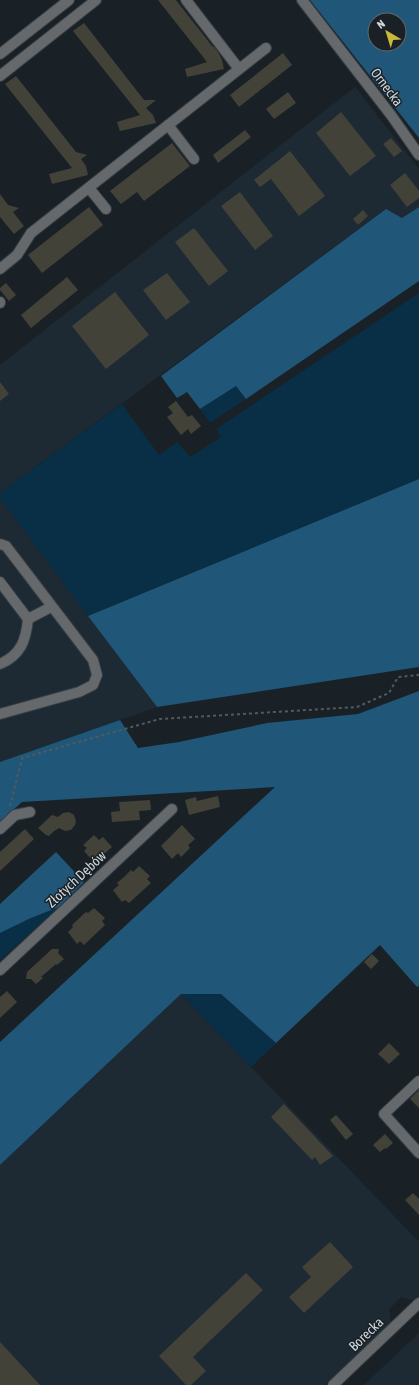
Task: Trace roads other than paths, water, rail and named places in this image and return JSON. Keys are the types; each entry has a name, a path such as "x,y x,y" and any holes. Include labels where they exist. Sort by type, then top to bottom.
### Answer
{"street":[{"path":"0,54 69,0"},
{"path":"0,76 96,0"},
{"path":"186,0 239,69"},
{"name":"Ornecka","path":"302,0 391,115 419,155"},
{"path":"0,269 17,255 31,233 266,48"},
{"path":"168,125 194,159"},
{"path":"89,188 106,209"},
{"path":"0,544 6,546 93,660 97,675 93,685 79,692 0,714"},
{"path":"0,582 28,619 27,634 22,645 9,660 0,664"},
{"path":"28,619 51,606"},
{"name":"Złotych Dębów","path":"0,970 172,809"},
{"path":"2,827 15,815 30,812"},
{"path":"419,1081 384,1114 419,1153"},
{"name":"Borecka","path":"333,1385 419,1303"}]}
